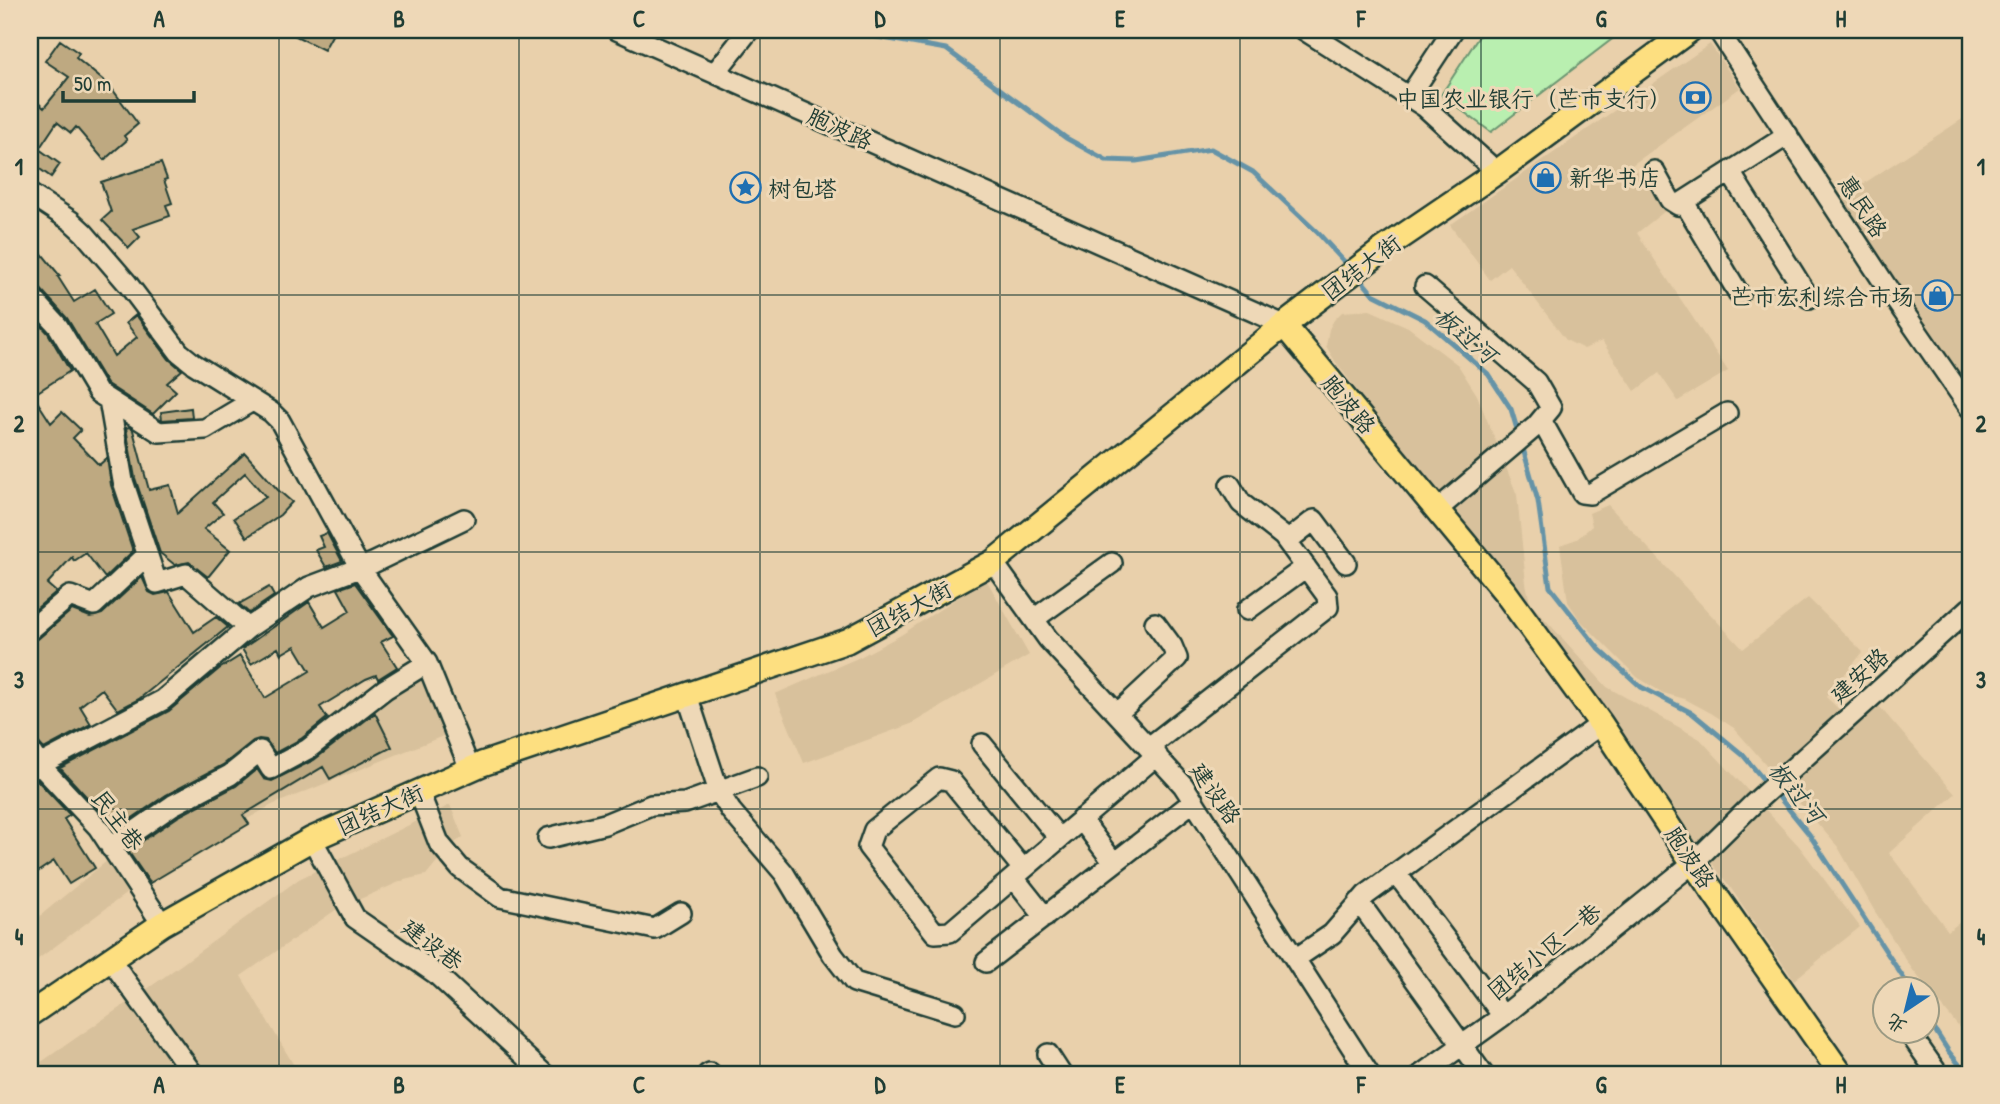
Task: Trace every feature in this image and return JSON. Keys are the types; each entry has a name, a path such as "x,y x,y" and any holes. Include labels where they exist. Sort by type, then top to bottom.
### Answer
{"main road":[{"name":"团结大街","path":"30,1014 162,924 312,839 470,769 847,641 993,562 1284,325 1385,248 1497,172 1690,30"},
{"name":"胞波路","path":"1284,325 1505,592 1601,724 1693,863 1841,1074"}],"street":[{"name":"胞波路","path":"617,30 1284,325"},
{"path":"1304,30 1425,107 1497,172"},
{"path":"1409,97 1453,30"},
{"name":"惠民路","path":"1718,30 1894,298 1970,408"},
{"path":"715,73 747,33"},
{"path":"1654,171 1670,200 1678,205 1788,135"},
{"path":"1730,172 1809,298"},
{"path":"30,194 71,221 84,233 179,352 271,412 280,421 360,568 427,663 470,769"},
{"path":"1684,202 1739,294"},
{"path":"1425,286 1536,382 1551,408 1538,423 1437,510"},
{"path":"30,295 58,326 98,393 159,432 205,429 253,401"},
{"path":"109,400 123,481 157,583 186,574 248,628"},
{"path":"1538,423 1582,493 1590,495 1727,413"},
{"path":"1045,917 1018,873 951,781 939,778 874,830 867,847 935,933 950,932 1018,873 1082,819 1153,751 1328,607 1327,596 1287,541 1241,503 1230,485"},
{"path":"33,762 163,700 248,628 309,587 360,568 464,519"},
{"path":"1287,541 1314,520 1346,563"},
{"path":"30,630 70,596 94,605 147,555"},
{"name":"建设路","path":"993,562 1048,639 1183,785 1369,1074"},
{"path":"1034,619 1112,563"},
{"path":"1247,610 1306,566"},
{"name":"建安路","path":"1693,863 1781,779 1970,608"},
{"path":"1118,713 1177,658 1172,646 1155,623"},
{"path":"111,848 173,805 230,775 260,751 271,769 308,749 385,689 427,663"},
{"path":"687,695 719,792 731,811 784,873 833,956 854,982 954,1013"},
{"path":"1295,959 1332,934 1366,895 1601,724"},
{"path":"982,744 1059,838"},
{"name":"民主巷","path":"33,762 98,827 162,924"},
{"path":"548,838 605,824 651,804 685,803 757,777"},
{"path":"419,792 439,843 460,868 499,897 655,929 681,913"},
{"path":"986,961 1194,801"},
{"path":"1082,819 1114,863"},
{"name":"建设巷","path":"312,839 355,918 436,974 544,1074"},
{"name":"团结小区一巷","path":"1422,1074 1503,1016 1693,863"},
{"path":"1395,873 1503,1016"},
{"path":"1359,902 1483,1074"},
{"path":"110,959 192,1074"},
{"path":"1917,1044 1938,1074"},
{"path":"1048,1054 1061,1074"}],"shaded area":[{"path":"1710,44 1740,88 1632,165 1665,211 1637,233 1728,371 1678,401 1659,373 1635,391 1602,341 1584,349 1566,340 1509,265 1490,280 1450,225"},
{"name":"芒市宏利综合市场","path":"1970,114 1970,391 1837,201"},
{"path":"1370,310 1408,327 1458,365 1477,395 1517,495 1530,603 1607,687 1700,739 1799,846 1860,927 1794,980 1730,887 1335,361 1326,346 1329,329 1334,320 1342,312"},
{"path":"1608,505 1743,649 1808,598 1863,652 1826,697 1843,713 1866,691 1955,794 1889,853 1948,931 1970,915 1970,1041 1940,1004 1940,974 1916,974 1874,910 1838,847 1734,728 1685,699 1663,693 1637,677 1580,620 1568,602 1560,545 1577,539 1592,526 1589,513"},
{"path":"986,579 1029,655 911,724 804,763 775,694 860,657 901,635"},
{"path":"417,673 448,734 272,805 159,869 30,965 30,924 119,851 109,835"},
{"path":"450,805 463,837 449,847 426,875 404,880 337,909 241,976 299,1074 30,1074 34,1067 299,879"}],"green space":[{"path":"1483,30 1624,30 1491,132 1441,95"}],"building":[{"path":"284,30 335,30 324,50"},
{"path":"60,40 79,53 76,58 110,86 138,124 124,136 127,140 104,160 76,127 71,133 57,122 39,149 60,164 51,177 30,162 30,96 44,108 69,77 45,61"},
{"path":"161,163 172,203 166,205 170,216 133,229 140,237 129,248 102,220 111,212 101,182"},
{"path":"30,239 60,276 58,277 74,302 95,289 111,314 95,324 114,356 137,337 126,323 136,315 169,359 182,370 167,383 176,391 153,414 107,384 67,318 39,287 30,283"},
{"path":"30,313 48,333 70,371 33,395 51,423 62,412 81,430 73,438 99,465 107,458 111,485 133,551 105,578 86,553 74,561 72,557 47,584 56,592 30,614"},
{"path":"191,408 192,418 162,420 161,412"},
{"path":"126,428 133,430 149,490 170,485 178,513 245,453 292,502 280,515 247,537 234,518 266,497 245,473 213,502 223,513 204,529 230,550 208,577 189,562 175,565 160,553 135,478"},
{"path":"327,533 342,561 326,567 316,550 324,547 319,536"},
{"path":"142,577 149,592 155,595 169,592 194,632 216,617 228,627 139,699 118,710 102,689 80,706 91,724 44,749 36,740 30,739 30,686 36,682 30,672 30,642 38,639 72,610 90,617 102,614"},
{"path":"355,583 393,636 381,642 397,667 378,679 376,675 366,679 320,707 327,718 301,739 275,753 266,740 253,741 223,765 166,795 115,830 60,768 169,711 219,669 240,656 265,698 310,671 295,646 281,654 278,648 251,664 242,649 309,602 324,627 350,611 338,589"},
{"path":"269,587 274,596 249,613 239,604"},
{"path":"375,713 392,747 330,779 323,767 243,815 249,824 150,883 128,851 179,816 236,786 257,769 264,779 272,781 314,760"},
{"path":"37,780 70,815 64,819 95,868 69,884 54,861 30,877 30,782"}],"waterway":[{"name":"板过河","path":"838,30 946,49 1066,138 1106,160 1136,161 1211,149 1253,172 1318,233 1350,268"},
{"name":"板过河","path":"1357,275 1373,294 1425,320 1488,374 1511,409 1519,436"},
{"name":"板过河","path":"1522,445 1538,501 1550,587 1599,649 1641,687 1692,713 1743,755 1767,784"},
{"name":"板过河","path":"1774,791 1809,834 1901,974"},
{"name":"板过河","path":"1940,1038 1967,1074"}],"place":[{"name":"中国农业银行（芒市支行）","path":"1695,98"},
{"name":"新华书店","path":"1546,177"},
{"name":"树包塔","path":"745,188"},
{"name":"芒市宏利综合市场","path":"1937,296"}]}
